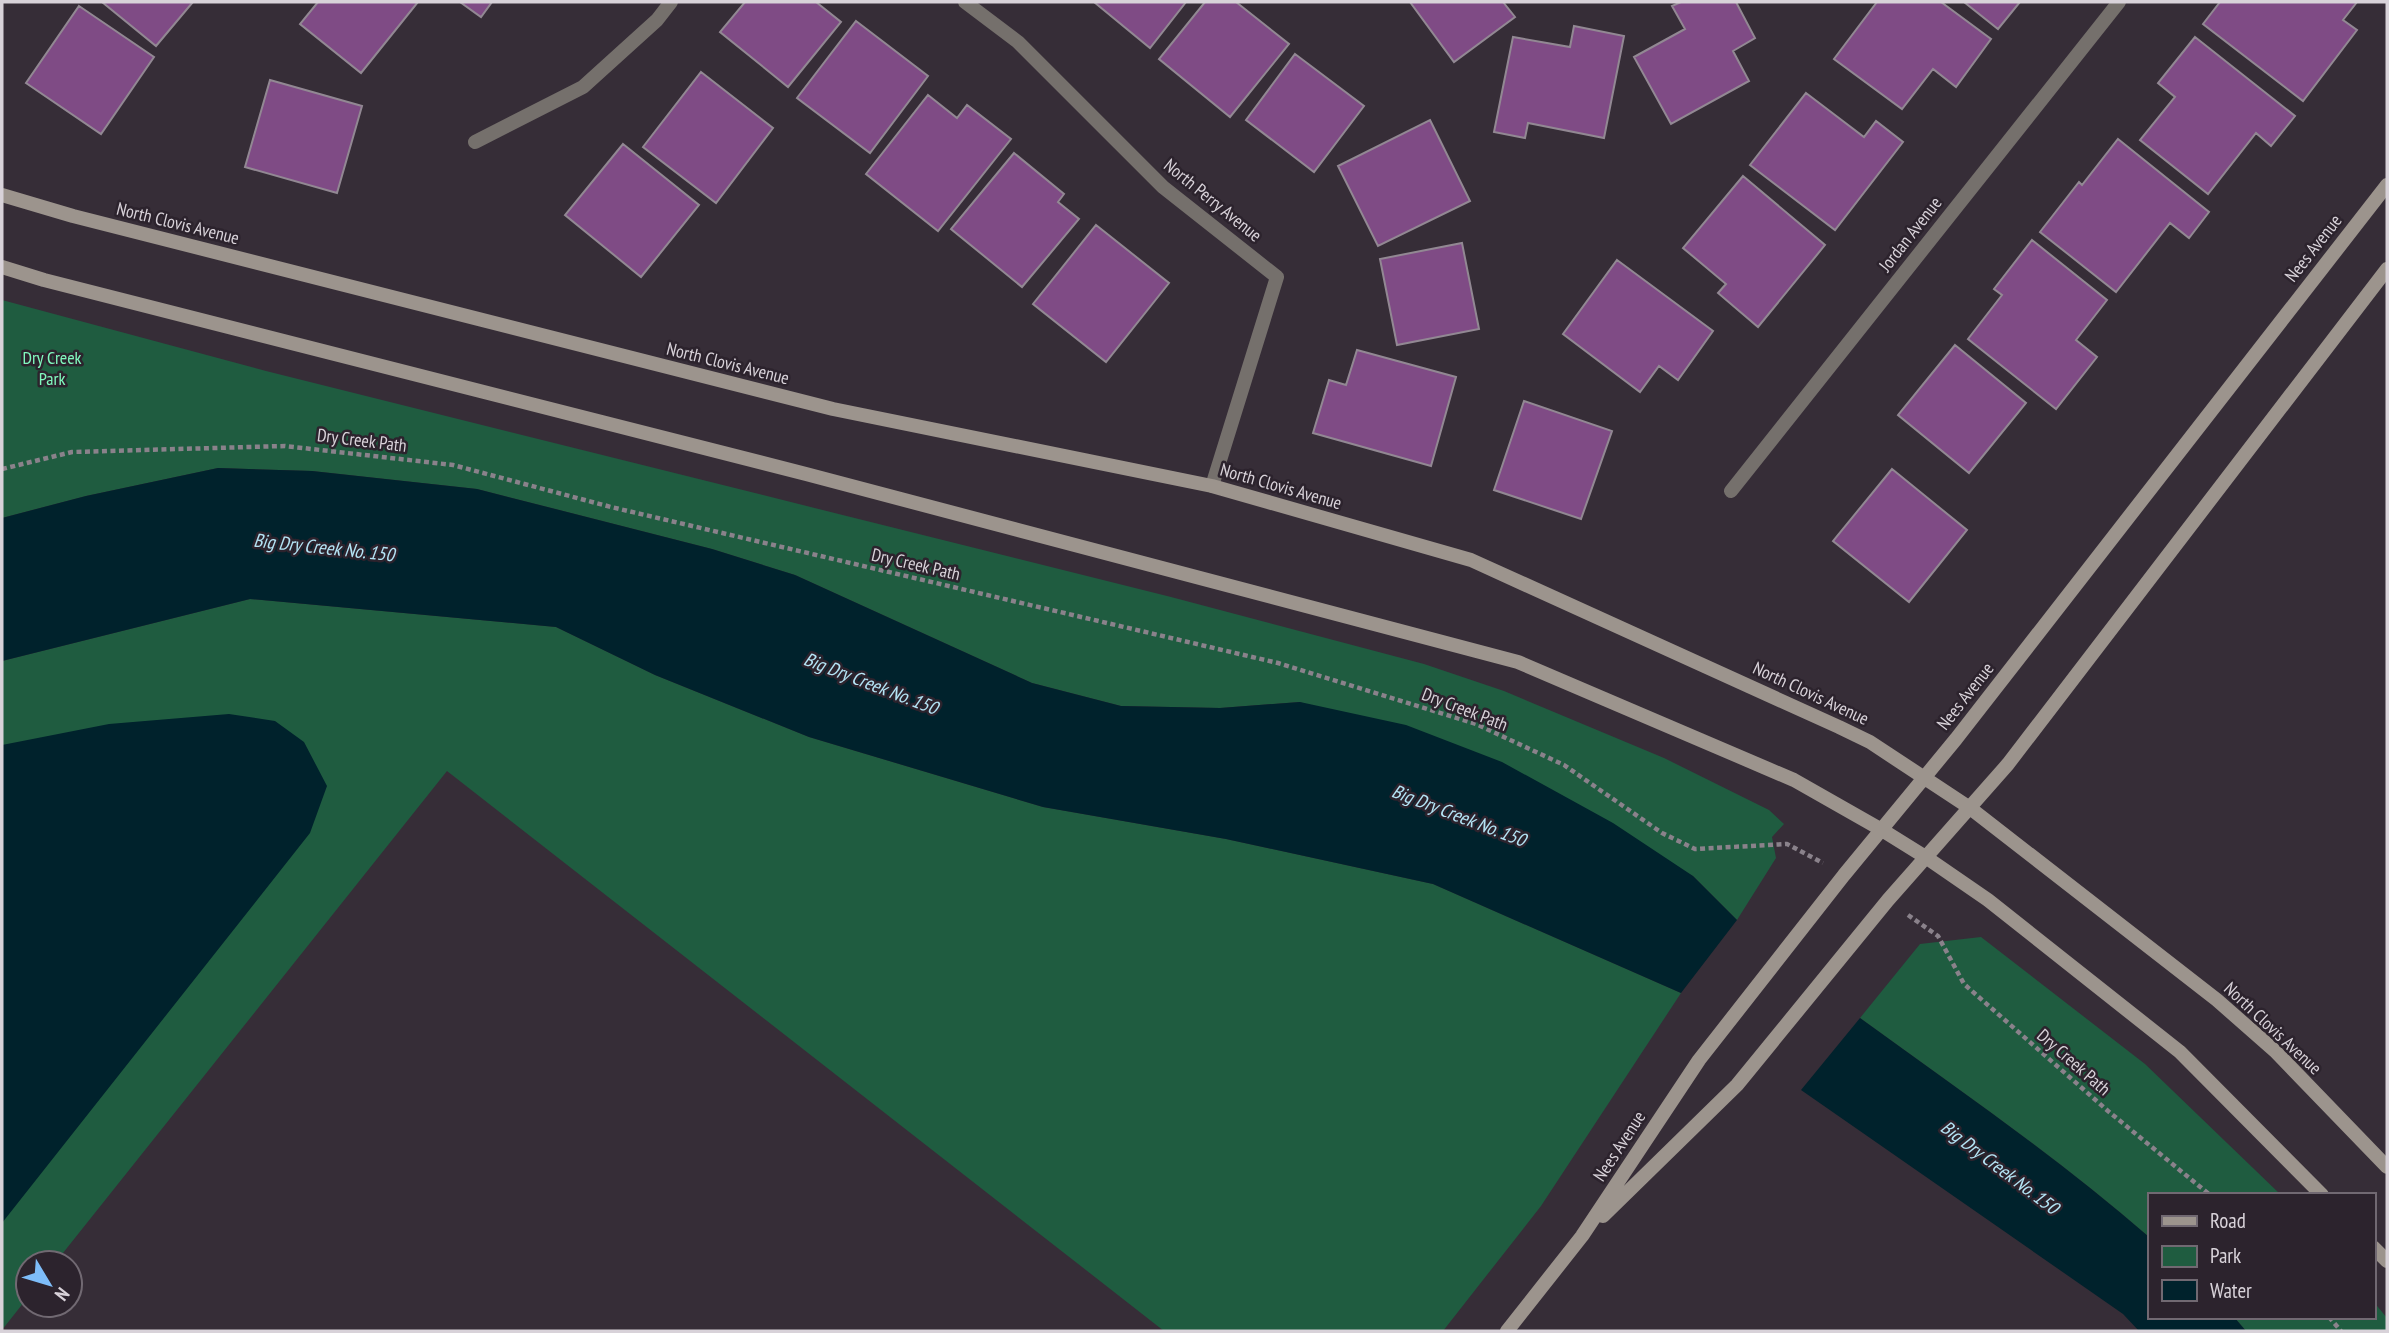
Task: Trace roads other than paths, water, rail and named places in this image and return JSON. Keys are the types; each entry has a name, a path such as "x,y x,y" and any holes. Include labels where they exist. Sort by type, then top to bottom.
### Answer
{"main road":[{"name":"Nees Avenue","path":"1507,1331 1582,1236 1699,1060 1844,874 1956,739 2387,185"},
{"name":"North Clovis Avenue","path":"2,195 73,216 833,409 1212,486 1471,560 1839,727 1870,742 1924,777 1970,808 2217,1000 2275,1051 2387,1167"},
{"path":"2,267 44,281 806,474 1518,662 1794,780 1927,858 1988,900 2180,1052 2320,1193"},
{"name":"Nees Avenue","path":"1582,1236 1737,1085 1888,900 2017,753 2387,269"}],"street":[{"path":"475,142 583,87 657,20 671,2"},
{"name":"North Perry Avenue","path":"965,2 1018,42 1163,187 1277,277 1212,486"},
{"name":"Jordan Avenue","path":"1731,491 2119,2"}],"water":[{"name":"Big Dry Creek No. 150","path":"218,468 312,471 477,489 712,549 795,575 1032,683 1121,706 1220,708 1300,702 1406,725 1502,762 1613,823 1693,876 1737,920 1681,993 1433,884 1226,839 1043,807 809,737 655,675 556,627 250,599 2,661 2,518 86,496"},
{"path":"229,714 275,721 304,742 327,786 310,833 2,1223 2,745 109,724"},
{"name":"Big Dry Creek No. 150","path":"1860,1018 2043,1152 2148,1236 2148,1319 2236,1319 2246,1331 2139,1331 2123,1314 1801,1090"}],"park label":[{"name":"Dry Creek Park","path":"52,367"}]}
